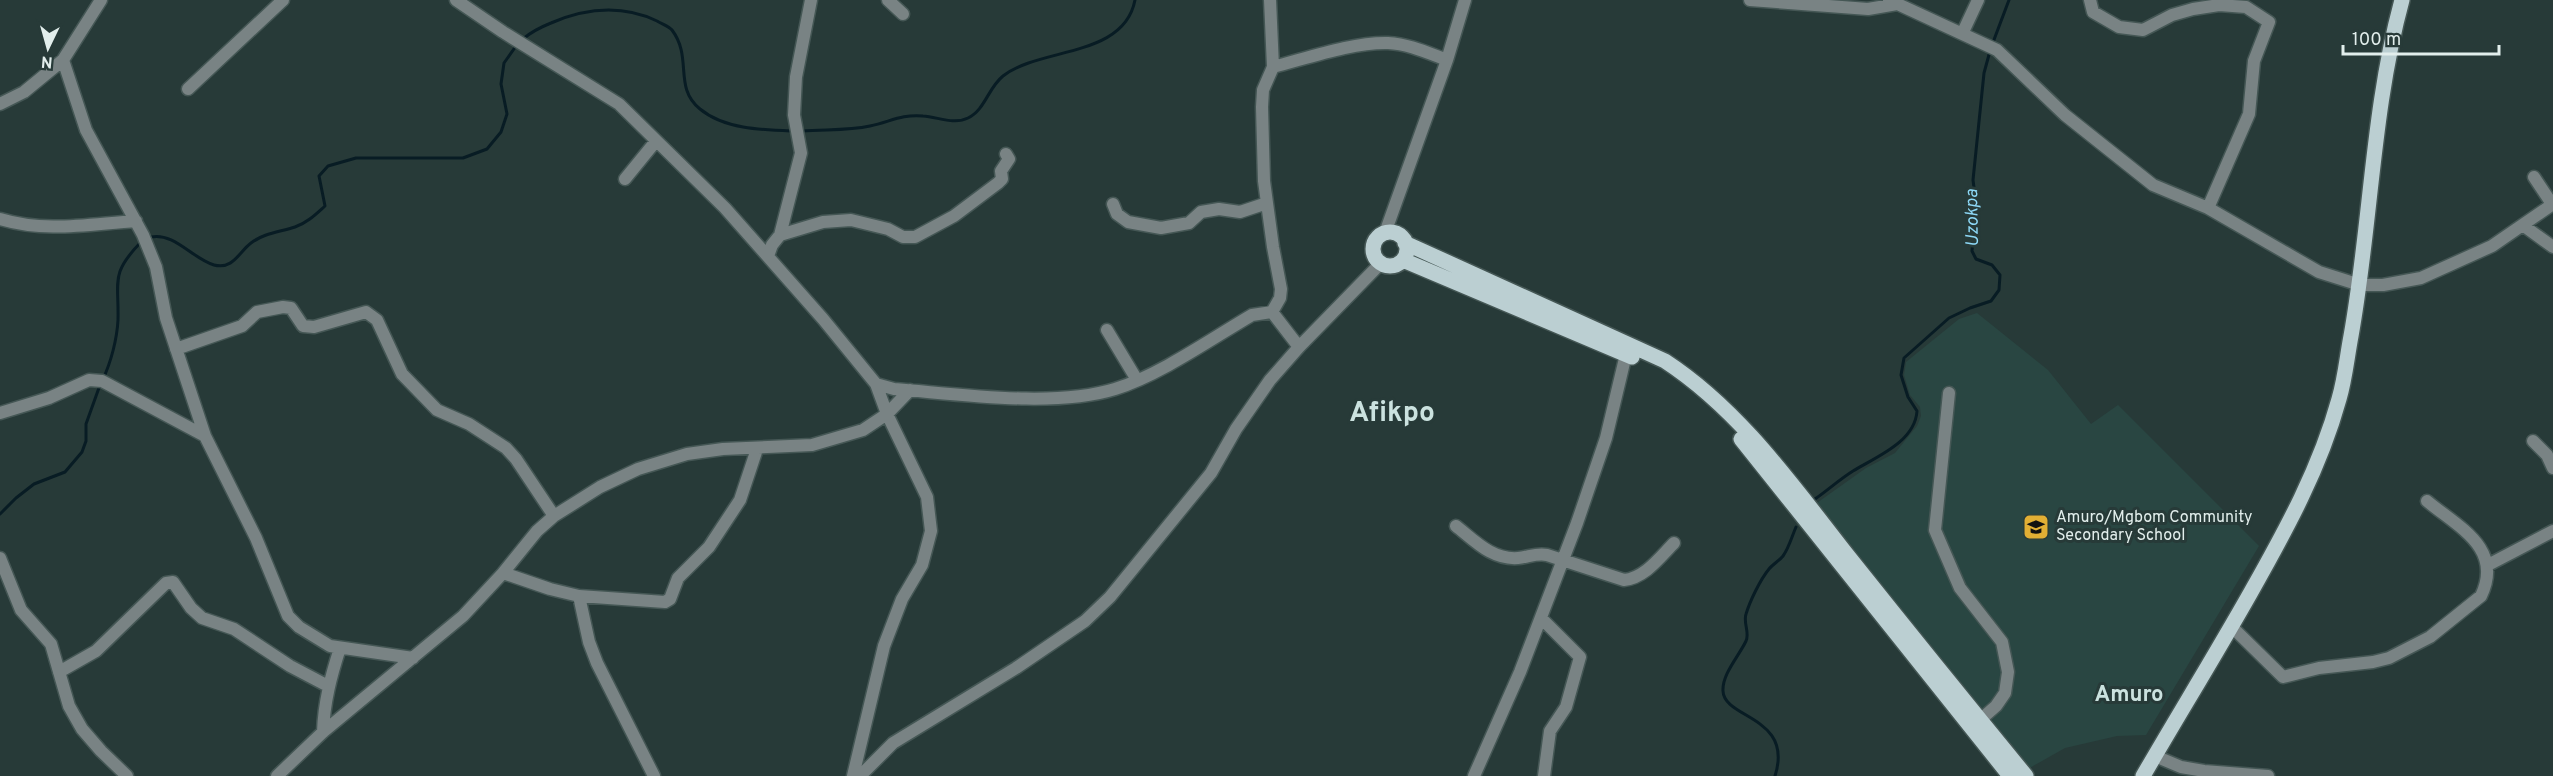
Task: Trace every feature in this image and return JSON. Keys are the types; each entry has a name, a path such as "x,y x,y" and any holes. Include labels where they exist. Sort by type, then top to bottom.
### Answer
{"main road":[{"path":"2143,776 2290,523 2325,445 2340,397 2360,285 2381,112 2394,29 2402,0"},
{"path":"1405,243 1403,260 1394,265 1381,264 1374,255 1375,241 1385,233 1398,234 1405,243 1628,349 1683,382 1739,437 2010,776"},
{"path":"1403,260 1628,349 1665,361 1689,376 1746,430 1785,476 1979,721 2026,776"}],"street":[{"path":"0,104 24,92 63,60 100,0"},
{"path":"188,89 283,0"},
{"path":"456,0 513,39 619,104 725,208 876,384 886,414 927,497 931,531 922,565 902,599 884,646 853,776"},
{"path":"768,256 772,245 780,235 801,153 796,124 796,77 811,0"},
{"path":"888,0 903,14"},
{"path":"1270,0 1273,67 1263,90 1262,107 1267,203 1281,289 1280,298 1272,312"},
{"path":"1385,233 1447,60 1465,0"},
{"path":"1750,0 1868,9 1893,2 1963,32 1991,47 2065,115 2153,185 2208,208 2319,272 2360,285 2383,285 2421,278 2492,246 2553,204 2534,177"},
{"path":"1963,32 1978,0"},
{"path":"2090,0 2093,12 2119,27 2143,30 2172,15 2219,5 2246,7 2269,22 2254,61 2249,114 2208,208"},
{"path":"1273,67 1367,44 1389,43 1406,46 1447,60"},
{"path":"63,60 86,130 136,221 156,267 166,318 205,436 256,538 288,615 299,627 317,639 340,648 412,658"},
{"path":"625,179 656,141"},
{"path":"780,235 823,222 851,220 888,229 903,237 915,237 954,216 998,183 1002,178 1001,171 1008,159 1006,154"},
{"path":"1113,204 1117,214 1128,222 1161,228 1189,224 1201,212 1219,209 1240,212 1267,203"},
{"path":"0,219 23,226 48,228 136,221"},
{"path":"2524,226 2553,247"},
{"path":"860,776 889,747 914,728 1016,668 1085,621 1126,579 1210,473 1236,429 1270,380 1299,347 1381,264"},
{"path":"176,349 242,326 257,312 284,307 291,308 303,326 314,327 366,312 377,320 402,374 437,410 469,424 506,448 516,459 554,516"},
{"path":"1272,312 1299,347"},
{"path":"876,384 910,390 1027,398 1071,397 1100,393 1137,380 1252,315 1272,312"},
{"path":"1107,330 1137,380"},
{"path":"1474,776 1520,672 1563,560 1606,438 1628,349"},
{"path":"0,413 49,398 89,380 102,381 205,436"},
{"path":"280,775 323,732 463,616 503,573 537,531 554,516 600,487 638,469 687,454 723,449 812,445 863,430 886,414 910,390"},
{"path":"1949,393 1935,530 1960,588 2002,642 2008,672 2005,693 1996,706 1979,721"},
{"path":"2533,441 2547,455 2553,468"},
{"path":"503,573 579,596 665,602 670,599 678,578 710,548 740,500 757,449"},
{"path":"2231,626 2283,677 2319,668 2389,658 2430,637 2481,596 2487,576 2487,565 2480,544 2427,501"},
{"path":"1456,526 1494,555 1507,559 1536,554 1563,560 1611,577 1634,579 1674,543"},
{"path":"2487,565 2553,531"},
{"path":"0,558 13,595 21,610 51,644 69,706 82,729 127,776"},
{"path":"59,672 96,651 166,583 173,582 191,608 202,618 241,633 290,666 328,686"},
{"path":"579,596 589,642 597,663 654,776"},
{"path":"1541,618 1580,657 1566,707 1550,731 1544,776"},
{"path":"323,732 328,686 340,648"},
{"path":"862,740 872,748 889,747"},
{"path":"2155,756 2181,767 2268,776"}],"shaded area":[{"name":"Amuro/Mgbom Community Secondary School","path":"1977,313 2048,370 2091,424 2118,405 2259,546 2146,735 2117,736 2065,748 2026,770 1814,505 1866,468 1895,453 1917,426 1921,416 1920,407 1910,395 1904,375 1906,362 1959,319"}],"waterway":[{"path":"802,131 861,128 908,116 963,120 979,110 1003,76 1038,60 1098,42 1115,32 1128,19 1135,0"},
{"name":"Uzokpa","path":"1992,45 2009,0"},
{"path":"523,39 551,23 590,11 617,10 644,16 672,30 681,51 687,91 700,109 720,121 744,127 792,131"},
{"path":"151,237 168,238 206,262 226,265 256,240 299,225 325,206 319,176 328,166 356,158 463,158 487,149 501,132 507,114 501,84 504,63 516,46"},
{"name":"Uzokpa","path":"1815,499 1848,474 1893,447 1902,440 1915,422 1917,411 1908,397 1901,375 1904,358 1949,318 1991,301 1999,290 2000,275 1992,265 1976,259 1972,251 1976,203 1973,180 1984,73 1990,51"},
{"path":"103,379 116,335 120,270 141,242"},
{"path":"0,514 34,484 65,472 82,452 86,441 86,424 100,385"},
{"path":"1775,776 1778,756 1775,741 1767,730 1726,700 1723,685 1746,641 1745,617 1753,597 1771,567 1785,553 1796,527"}],"place":[{"name":"Amuro/Mgbom Community Secondary School","path":"2036,527"}],"district":[{"name":"Afikpo","path":"1392,414"},
{"name":"Amuro","path":"2129,695"}]}
